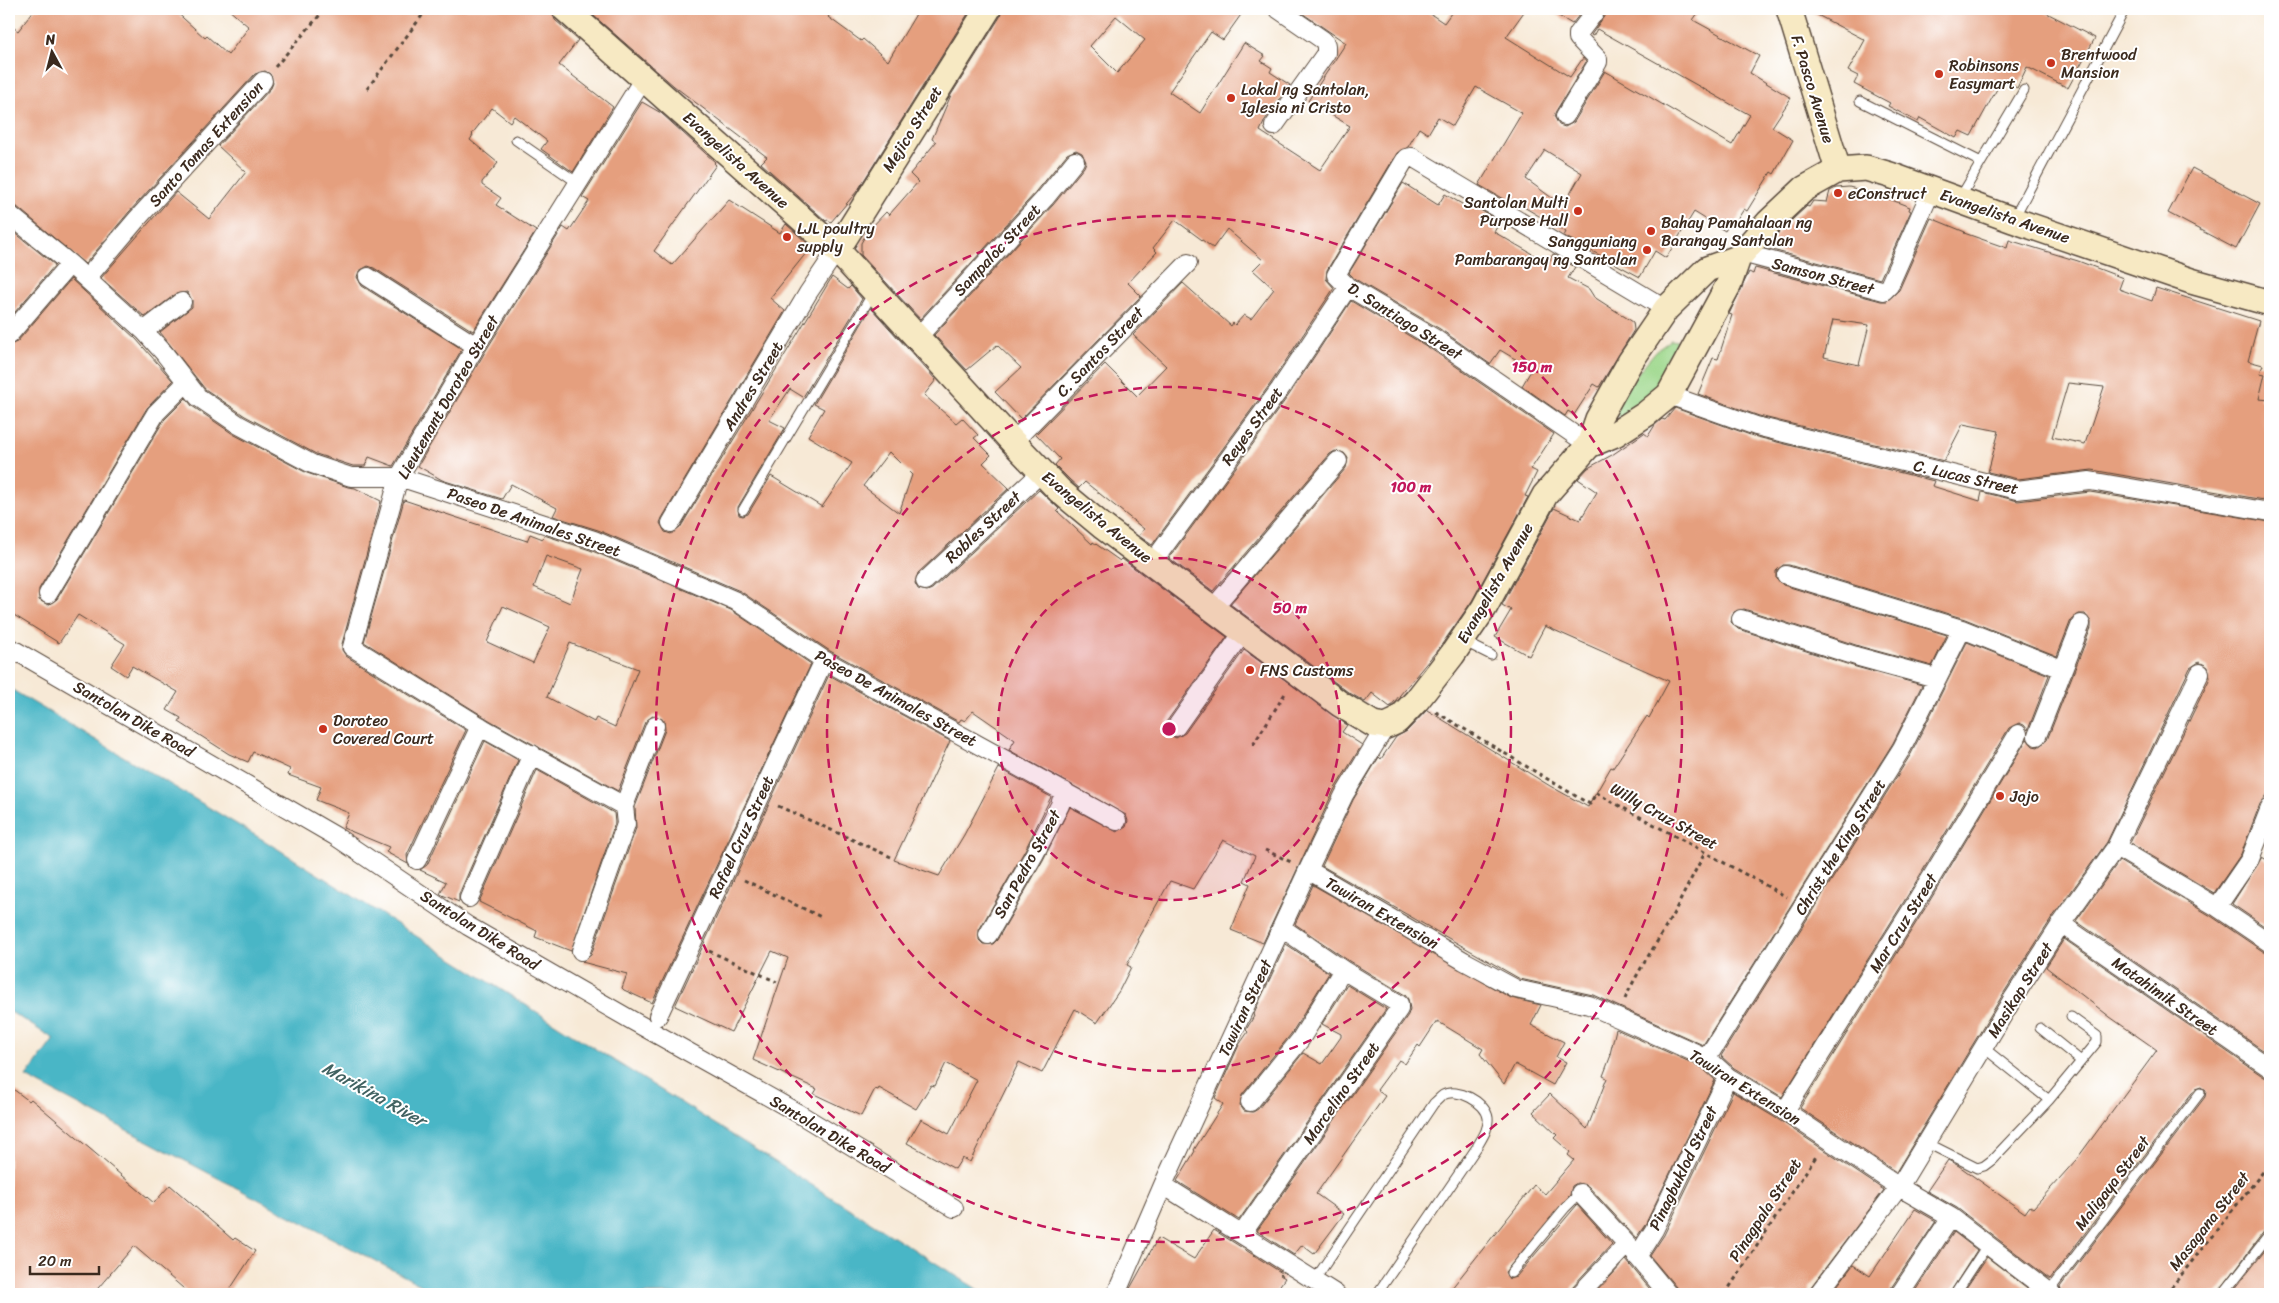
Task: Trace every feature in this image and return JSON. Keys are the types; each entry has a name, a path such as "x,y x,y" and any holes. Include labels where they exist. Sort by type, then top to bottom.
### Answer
{"street":[{"name":"Evangelista Avenue","path":"565,9 837,250 1060,491 1102,526 1298,672 1373,724 1386,726 1397,721 1417,700 1463,640 1484,608 1545,495 1589,445 1598,419 1630,362 1666,309 1707,269 1740,256"},
{"name":"Mejico Street","path":"837,250 988,9"},
{"path":"1274,126 1326,53 1326,45 1323,40 1278,9"},
{"path":"1565,116 1598,62 1598,59 1578,38 1578,34 1597,9"},
{"name":"F. Pasco Avenue","path":"1789,9 1838,170"},
{"name":"Lieutenant Doroteo Street","path":"624,806 480,726 352,647 399,477 476,346 644,78"},
{"name":"Santo Tomas Extension","path":"87,278 263,81"},
{"name":"D. Santiago Street","path":"1589,445 1434,338 1348,287 1336,275 1406,158 1412,157 1666,309"},
{"name":"Sampaloc Street","path":"917,338 1045,198 1075,161"},
{"name":"Evangelista Avenue","path":"1589,445 1615,434 1646,414 1669,395 1729,284 1740,256 1769,222 1804,189 1838,170 1866,168 2191,281 2270,303"},
{"name":"Samson Street","path":"1740,256 1884,291 1889,286 1931,190"},
{"name":"Paseo De Animales Street","path":"9,214 87,278 144,331 164,353 186,384 198,397 217,411 312,464 351,477 399,477 594,540 736,601 824,660 1117,820"},
{"name":"Andres Street","path":"671,523 808,293 837,250"},
{"name":"C. Santos Street","path":"1013,442 1188,263"},
{"path":"9,335 70,264"},
{"path":"1707,269 1729,284"},
{"path":"368,276 476,346"},
{"name":"Reyes Street","path":"1152,563 1280,389 1348,287"},
{"path":"144,331 182,302"},
{"path":"48,594 156,413 186,384"},
{"name":"C. Lucas Street","path":"1669,395 1756,426 2018,490 2090,481 2270,512"},
{"path":"1213,608 1338,461"},
{"name":"Robles Street","path":"925,581 1042,472"},
{"path":"1786,575 1962,629 2062,669"},
{"path":"1741,618 1859,657 1936,678"},
{"path":"2037,736 2081,624"},
{"name":"Christ the King Street","path":"1706,1058 1902,748 1962,629"},
{"path":"1176,727 1244,631"},
{"name":"Santolan Dike Road","path":"9,647 335,836 468,926 796,1112 954,1208"},
{"name":"Rafael Cruz Street","path":"658,1016 824,660"},
{"name":"Masikap Street","path":"1818,1294 1899,1187 2061,924 2116,847 2200,673"},
{"path":"417,860 480,726"},
{"path":"581,951 626,824 624,806 655,726"},
{"name":"Tawiran Street","path":"1116,1294 1163,1185 1308,870 1344,795 1386,726"},
{"name":"Mar Cruz Street","path":"1785,1111 1917,901 2018,734"},
{"path":"470,898 532,754"},
{"name":"San Pedro Street","path":"988,935 1034,855 1060,805 1064,791"},
{"path":"2217,907 2250,859 2270,808"},
{"path":"2116,847 2217,907 2270,943"},
{"name":"Tawiran Extension","path":"1308,870 1464,961 1516,989 1589,1005 1706,1058 1728,1077 1785,1111 1899,1187 1951,1217 2051,1293"},
{"name":"Matahimik Street","path":"2061,924 2270,1068"},
{"name":"Marcelino Street","path":"1242,1234 1399,1009 1399,1004 1343,970 1282,928"},
{"path":"1250,1102 1300,1040 1343,970"},
{"name":"Pinagbuklod Street","path":"1580,1294 1654,1230 1728,1077"},
{"path":"1163,1185 1336,1294"},
{"path":"1580,1194 1668,1294"},
{"path":"1900,1294 1951,1217"}],"lane":[{"path":"2013,220 2125,9"},
{"path":"1958,201 2024,90"},
{"path":"1860,101 1980,162"},
{"path":"516,140 578,183"},
{"path":"743,510 874,290"},
{"path":"1463,640 1491,655"},
{"path":"1927,1143 1977,1168 1984,1166 2049,1100 2098,1042 2098,1036 2071,1017"},
{"path":"2040,1028 2081,1061"},
{"path":"1984,1048 2049,1100"},
{"path":"1314,1281 1434,1103 1444,1094 1456,1093 1468,1096 1482,1107 1488,1116 1486,1130 1477,1147 1376,1294"},
{"name":"Maligaya Street","path":"2051,1293 2200,1093"},
{"path":"1511,1273 1580,1194"},
{"path":"2223,1294 2270,1234"},
{"path":"1955,1294 1988,1244"}],"path":[{"name":"Santo Tomas Extension","path":"263,81 324,9"},
{"path":"367,89 427,9"},
{"path":"1253,745 1298,672"},
{"name":"Willy Cruz Street","path":"1417,700 1590,804 1596,793 1803,907"},
{"path":"760,797 891,857"},
{"path":"1265,850 1308,870"},
{"path":"1616,1018 1634,978 1671,917 1687,884 1706,853"},
{"path":"726,870 823,918"},
{"path":"692,943 777,982"},
{"name":"Pinagpala Street","path":"1725,1294 1827,1140"},
{"name":"Masagana Street","path":"2166,1294 2270,1163"}],"green space":[{"path":"1671,340 1677,341 1681,347 1664,377 1643,403 1626,419 1618,416 1613,409 1614,401 1656,351"}],"water":[{"name":"Marikina River","path":"9,688 270,844 985,1294 438,1294 26,1077 54,1039 9,1011"}],"building":[{"path":"35,9 173,9 205,38 207,36 228,55 249,27 228,9 551,9 555,20 578,40 559,65 613,107 573,172 541,149 547,141 514,116 510,122 492,108 472,134 470,140 498,163 482,182 482,185 501,198 496,205 536,231 473,331 374,268 368,266 359,271 357,277 362,286 462,349 393,466 369,457 365,466 353,466 316,454 245,416 205,389 160,332 192,307 192,300 187,292 176,294 145,317 101,278 176,192 209,219 246,172 218,146 271,88 273,83 270,74 265,71 255,74 129,212 85,264 16,206 9,204 9,24 18,31"},
{"path":"586,9 834,9 828,17 861,41 863,39 888,61 919,9 971,9 858,190 831,222 826,221 761,163 767,157 674,86"},
{"path":"1002,9 1245,9 1223,40 1211,32 1169,92 1200,113 1244,43 1265,56 1261,61 1272,68 1270,72 1290,85 1265,120 1260,131 1320,170 1350,126 1308,101 1346,43 1296,9 1423,9 1444,23 1454,9 1526,9 1506,37 1570,77 1583,58 1586,62 1556,111 1554,116 1559,125 1565,127 1574,122 1605,71 1732,145 1750,115 1597,29 1593,36 1591,35 1607,9 1701,9 1693,20 1759,56 1750,73 1791,98 1772,127 1793,140 1774,174 1771,172 1747,211 1744,209 1735,223 1731,221 1725,231 1694,212 1666,258 1655,251 1640,277 1564,236 1566,232 1512,200 1510,203 1479,185 1522,113 1476,87 1453,126 1438,117 1428,134 1419,128 1408,147 1397,153 1327,270 1326,279 1334,288 1271,383 1152,545 1139,536 1144,529 1085,482 1079,488 1070,480 1055,465 1060,459 1036,434 1105,364 1137,396 1166,366 1133,335 1183,283 1231,326 1233,323 1235,325 1244,315 1251,319 1274,289 1253,270 1263,260 1227,229 1213,248 1175,220 1153,248 1157,252 1128,283 1141,296 1021,419 995,392 1021,368 997,345 967,370 934,335 1053,205 1084,167 1086,162 1082,153 1076,150 1067,154 1037,191 920,319 861,255 861,243 868,231 886,212 889,215 918,182 910,174 936,142 932,139 951,95 1000,17","holes":["1116,16 1145,40 1117,73 1090,46","1545,150 1582,173 1563,206 1526,179"]},
{"path":"1547,9 1584,9 1572,24"},
{"name":"Robinsons Easymart","path":"1806,9 2039,9 2095,38 2068,88 2027,67 2017,88 2002,80 1971,136 1960,131 1956,138 1920,118 1918,122 1888,106 1890,103 1854,84 1858,76 1848,71 1865,40"},
{"path":"642,102 661,113 716,165 654,251 672,265 729,200 780,233 786,224 807,243 803,248 807,252 770,298 785,311 662,518 660,523 665,532 671,534 680,528 832,277 848,289 851,286 862,299 803,397 790,389 769,420 785,428 738,507 739,515 748,514 771,476 822,507 852,463 808,436 824,409 814,404 871,308 936,380 924,395 956,423 962,418 978,435 974,438 991,455 983,463 1009,488 918,573 915,583 918,589 927,591 932,589 1039,490 1059,509 1057,511 1092,544 1093,542 1120,561 1122,559 1227,637 1167,721 1165,726 1170,735 1176,738 1185,733 1244,650 1347,725 1342,732 1362,745 1334,790 1263,943 1231,930 1250,884 1244,881 1255,856 1223,840 1193,889 1170,881 1137,940 1139,941 1127,965 1131,967 1119,991 1097,1023 1075,1009 1042,1073 1019,1062 970,1162 962,1158 955,1169 907,1143 921,1119 949,1134 977,1080 946,1063 935,1086 931,1085 916,1109 879,1088 878,1090 875,1089 861,1116 814,1094 817,1089 753,1060 788,958 772,951 731,1032 675,1006 829,675 950,741 894,860 939,876 964,835 999,768 1051,797 1025,850 979,930 979,940 983,944 993,944 997,940 1043,860 1070,807 1117,832 1126,827 1128,821 1126,815 1009,750 1015,740 973,711 965,721 961,719 959,722 830,651 740,591 598,530 553,516 557,508 511,484 502,499 442,480 418,466 485,352 563,227 569,231 589,201 582,197","holes":["889,452 912,475 899,513 863,486"]},
{"path":"2192,168 2260,204 2236,249 2168,213"},
{"path":"1403,183 1438,205 1445,194 1467,207 1469,203 1500,222 1494,232 1548,263 1553,254 1575,267 1568,278 1589,289 1594,297 1633,322 1634,330 1599,387 1594,384 1574,415 1568,411 1565,416 1522,386 1532,369 1500,350 1490,364 1440,329 1355,279 1349,273"},
{"path":"1849,187 1876,194 1910,207 1909,210 1911,211 1880,279 1765,248 1779,232 1807,206 1809,207 1813,201 1827,202 1830,191 1836,188"},
{"path":"1931,218 1964,233 2007,248 2009,240 2078,261 2123,278 2119,289 2152,301 2156,288 2259,321 2248,361 2263,365 2260,373 2265,374 2259,399 2270,400 2270,501 2092,470 2018,479 1988,472 1999,431 1963,424 1944,461 1759,416 1698,394 1713,358 1718,359 1732,315 1729,314 1749,272 1753,274 1755,268 1881,301 1887,301 1899,290","holes":["1833,320 1869,325 1859,365 1824,357","2068,383 2104,387 2085,444 2052,437"]},
{"path":"9,228 55,265 9,319"},
{"path":"71,279 136,339 173,381 147,408 39,589 39,600 48,605 57,599 164,420 186,398 192,406 233,434 307,473 355,488 381,501 342,644 342,650 346,656 466,730 407,855 408,864 386,852 389,847 343,828 349,813 316,800 321,787 288,775 290,769 253,752 248,762 229,754 179,722 181,718 167,710 178,692 132,666 126,676 111,666 125,644 78,615 59,643 9,612 9,345 17,342"},
{"path":"1351,301 1428,347 1554,434 1531,469 1537,472 1525,496 1528,497 1472,601 1440,647 1390,707 1372,693 1365,702 1348,692 1230,604 1346,468 1348,458 1344,453 1335,451 1330,454 1213,591 1169,558 1289,395"},
{"path":"1675,408 1753,436 1934,481 1932,486 1980,501 1982,492 2018,501 2090,492 2270,522 2270,791 2260,804 2241,854 2214,893 2130,843 2210,678 2208,667 2199,662 2190,668 2107,842 2052,918 2005,991 1896,1172 1800,1108 1926,907 2027,739 2033,746 2038,747 2047,740 2091,628 2091,622 2085,614 2079,614 2071,620 2057,656 1965,619 1789,565 1783,565 1776,571 1776,578 1783,585 1947,635 1932,666 1862,647 1744,609 1734,612 1731,622 1738,629 1856,667 1922,685 1893,743 1703,1045 1593,995 1520,979 1322,866 1353,800 1379,757 1381,759 1396,737 1407,731 1427,710 1550,786 1588,807 1611,767 1613,768 1647,716 1649,718 1669,681 1545,626 1529,656 1495,637 1511,610 1502,605 1554,508 1580,520 1597,492 1578,479 1588,468 1612,455 1644,433 1648,436 1655,425 1662,419 1665,420"},
{"path":"404,500 527,541 530,534 543,539 544,535 590,550 731,610 811,664 652,1003 622,988 627,974 582,962 591,955 636,828 635,807 665,730 664,720 654,715 645,722 618,791 491,721 364,642","holes":["546,556 583,569 570,603 534,587","503,606 550,627 533,663 487,642","570,643 638,669 615,727 596,718 594,722 547,697"]},
{"path":"1967,642 2049,675 2028,730 2019,723 2009,728 1782,1097 1734,1068 1721,1056 1911,754"},
{"path":"485,741 518,760 459,894 459,902 440,894 446,882 420,870 427,865"},
{"path":"537,770 614,813 615,823 571,951 535,937 537,931 479,902"},
{"path":"2262,857 2270,862 2270,930 2232,904"},
{"path":"2119,861 2211,916 2264,952 2270,953 2270,1055 2076,921"},
{"path":"1313,885 1511,998 1541,1005 1531,1025 1564,1042 1556,1057 1566,1062 1553,1085 1515,1064 1504,1084 1480,1054 1483,1049 1437,1021 1420,1047 1418,1045 1405,1064 1399,1060 1377,1090 1385,1096 1316,1194 1344,1214 1314,1254 1302,1245 1294,1255 1257,1231 1408,1015 1410,1009 1405,995 1349,961 1295,924"},
{"path":"2064,939 2264,1077 2270,1078 2270,1228 2265,1230 2217,1294 2062,1294 2060,1287 2205,1097 2206,1091 2201,1087 2195,1089 2050,1279 1957,1208 1927,1191 1948,1160 2025,1213 2030,1206 2033,1208 2076,1160 2157,1050 2110,1017 2046,967"},
{"path":"1286,944 1329,973 1291,1034 1242,1095 1240,1105 1244,1111 1253,1112 1258,1109 1303,1053 1322,1064 1341,1037 1341,1034 1322,1024 1347,985 1386,1009 1239,1220 1177,1181 1223,1104 1215,1098 1239,1045 1248,1032 1246,1030"},
{"path":"1616,1029 1701,1067 1715,1080 1645,1225 1636,1238 1588,1186 1577,1183 1572,1186 1570,1195 1505,1272 1509,1279 1516,1277 1577,1205 1612,1244 1572,1287 1570,1294 1447,1294 1534,1185 1545,1194 1574,1160 1568,1155 1570,1152 1554,1138 1557,1135 1533,1112 1550,1094 1587,1129 1607,1078 1603,1076 1611,1055"},
{"path":"9,1086 29,1101 31,1099 154,1203 170,1185 233,1240 235,1238 255,1251 227,1294 190,1294 134,1246 93,1294 9,1294"},
{"path":"1733,1092 1779,1120 1884,1190 1810,1288 1808,1294 1678,1294 1676,1287 1650,1256 1664,1235"},
{"path":"1915,1209 1936,1221 1891,1288 1890,1294 1831,1294 1853,1265 1870,1276"},
{"path":"1214,1230 1282,1273 1280,1275 1285,1278 1274,1294 1127,1294 1158,1238 1194,1259"},
{"path":"1954,1232 1977,1250 1949,1294 1913,1294"},
{"path":"2270,1244 2270,1294 2231,1294"},
{"path":"1987,1257 2035,1294 1962,1294"},
{"path":"1626,1260 1654,1294 1594,1294"}],"place":[{"name":"Brentwood Mansion","path":"2051,63"},
{"name":"Robinsons Easymart","path":"1939,74"},
{"name":"Lokal ng Santolan, Iglesia ni Cristo","path":"1231,98"},
{"name":"eConstruct","path":"1838,193"},
{"name":"Santolan Multi Purpose Hall","path":"1578,211"},
{"name":"Bahay Pamahalaan ng Barangay Santolan","path":"1651,231"},
{"name":"LJL poultry supply","path":"787,237"},
{"name":"Sangguniang Pambarangay ng Santolan","path":"1647,250"},
{"name":"FNS Customs","path":"1250,670"},
{"name":"Doroteo Covered Court","path":"323,729"},
{"name":"Jojo","path":"2000,796"}]}
